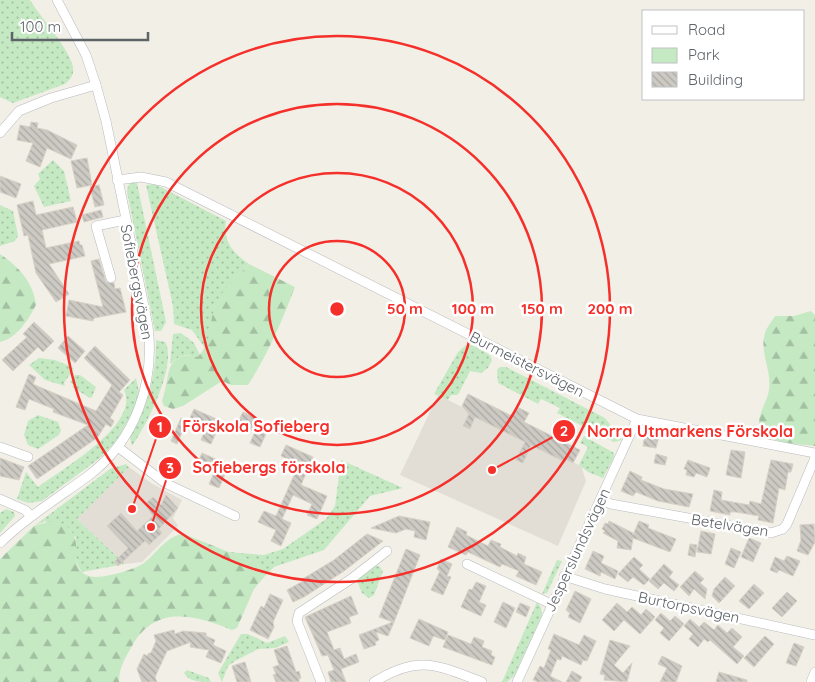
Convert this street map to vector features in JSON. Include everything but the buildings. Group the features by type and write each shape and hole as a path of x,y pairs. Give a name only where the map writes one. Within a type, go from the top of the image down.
{"street":[{"name":"Sofiebergsvägen","path":"0,543 31,516 90,475 118,447 141,404 148,379 150,360 148,326 96,85 86,55 57,0"},
{"path":"0,133 18,111 51,98 96,85"},
{"name":"Burmeistersvägen","path":"118,180 141,177 166,182 638,419 815,453"},
{"path":"111,278 96,226 125,220"},
{"name":"Jesperslundsvägen","path":"516,682 638,419"},
{"path":"0,446 28,457"},
{"path":"118,447 165,482 235,516"},
{"name":"Betelvägen","path":"601,500 610,504 771,533 778,532 788,524 815,458"},
{"path":"0,499 18,505 31,516"},
{"path":"320,682 297,622 299,613 351,579 387,551"},
{"path":"467,564 551,604"},
{"name":"Burtorpsvägen","path":"564,576 605,589 815,634"},
{"path":"374,682 401,667 422,664 447,669 482,682"},
{"path":"811,682 815,672"}],"shaded area":[{"path":"438,395 581,466 586,481 558,546 400,475"},
{"path":"129,467 151,483 182,500 173,518 178,526 142,562 125,564 77,519"}],"green space":[{"path":"0,0 30,0 61,42 70,59 73,72 65,84 13,103 0,97"},
{"path":"53,160 64,171 71,201 44,207 34,186 40,179 38,174"},
{"path":"131,183 137,183 166,322 161,331 155,331 127,192 128,186"},
{"path":"155,184 226,221 226,235 230,246 238,256 249,264 220,297 214,311 209,340 205,348 192,330 174,324 173,306 146,185"},
{"path":"0,205 13,211 18,236 15,241 0,246"},
{"path":"0,254 24,276 32,289 36,305 26,322 17,332 12,337 0,342"},
{"path":"249,264 295,287 274,337 248,385 231,385 222,381 183,406 173,409 164,406 162,401 170,367 179,358 187,356 198,357 208,339 214,310 220,296"},
{"path":"811,311 815,315 815,446 788,443 768,437 763,433 759,423 769,390 769,375 764,354 766,331 775,316 794,316"},
{"path":"181,333 194,343 200,355 198,357 182,356 170,364 173,334"},
{"path":"156,340 165,342 168,352 164,380 152,411 132,446 130,437 142,414 153,378"},
{"path":"466,345 472,345 490,355 492,360 488,368 481,373 470,371 459,393 451,395 448,400 434,394 458,352"},
{"path":"39,358 55,360 74,368 64,383 65,386 45,380 29,365"},
{"path":"500,367 506,367 605,418 622,440 614,442 557,413 560,408 541,399 538,404 498,383 497,370"},
{"path":"75,375 80,375 96,387 92,397 90,398 72,387 74,385 70,382"},
{"path":"136,378 140,396 117,440 100,458 42,501 28,503 17,499 26,472 38,487 80,458 110,431 121,417 126,403 124,390"},
{"path":"38,415 58,422 61,430 59,435 38,449 28,445 24,435 28,421"},
{"path":"584,436 614,453 614,457 603,478 588,472 579,465 588,447 580,443"},
{"path":"341,460 403,488 370,496 324,550 274,567 265,576 256,563 229,552 264,555 283,549 326,519 335,506"},
{"path":"126,464 129,467 77,519 125,564 82,572 77,560 76,537 45,521 34,526 110,469"},
{"path":"6,509 14,512 15,516 0,533 0,513"},
{"path":"54,520 66,526 73,533 76,541 77,565 81,572 89,576 101,577 139,566 167,541 184,534 256,563 265,576 254,589 237,628 232,630 190,617 164,619 152,624 142,633 129,650 121,668 119,682 0,682 0,559 34,526"},
{"path":"557,560 562,561 547,593 542,594"},
{"path":"372,566 379,566 383,571 374,595 369,598 362,593 357,581"},
{"path":"537,602 541,607 542,615 514,676 507,682 502,682"},
{"path":"241,634 248,634 267,643 285,636 289,642 275,648 258,649 235,661 228,666 222,682 218,673"},
{"path":"187,670 209,678 211,682 192,680 184,673"}],"place":[{"name":"Norra Utmarkens Förskola","path":"492,470"},
{"name":"Förskola Sofieberg","path":"132,509"},
{"name":"Sofiebergs förskola","path":"151,527"}]}
